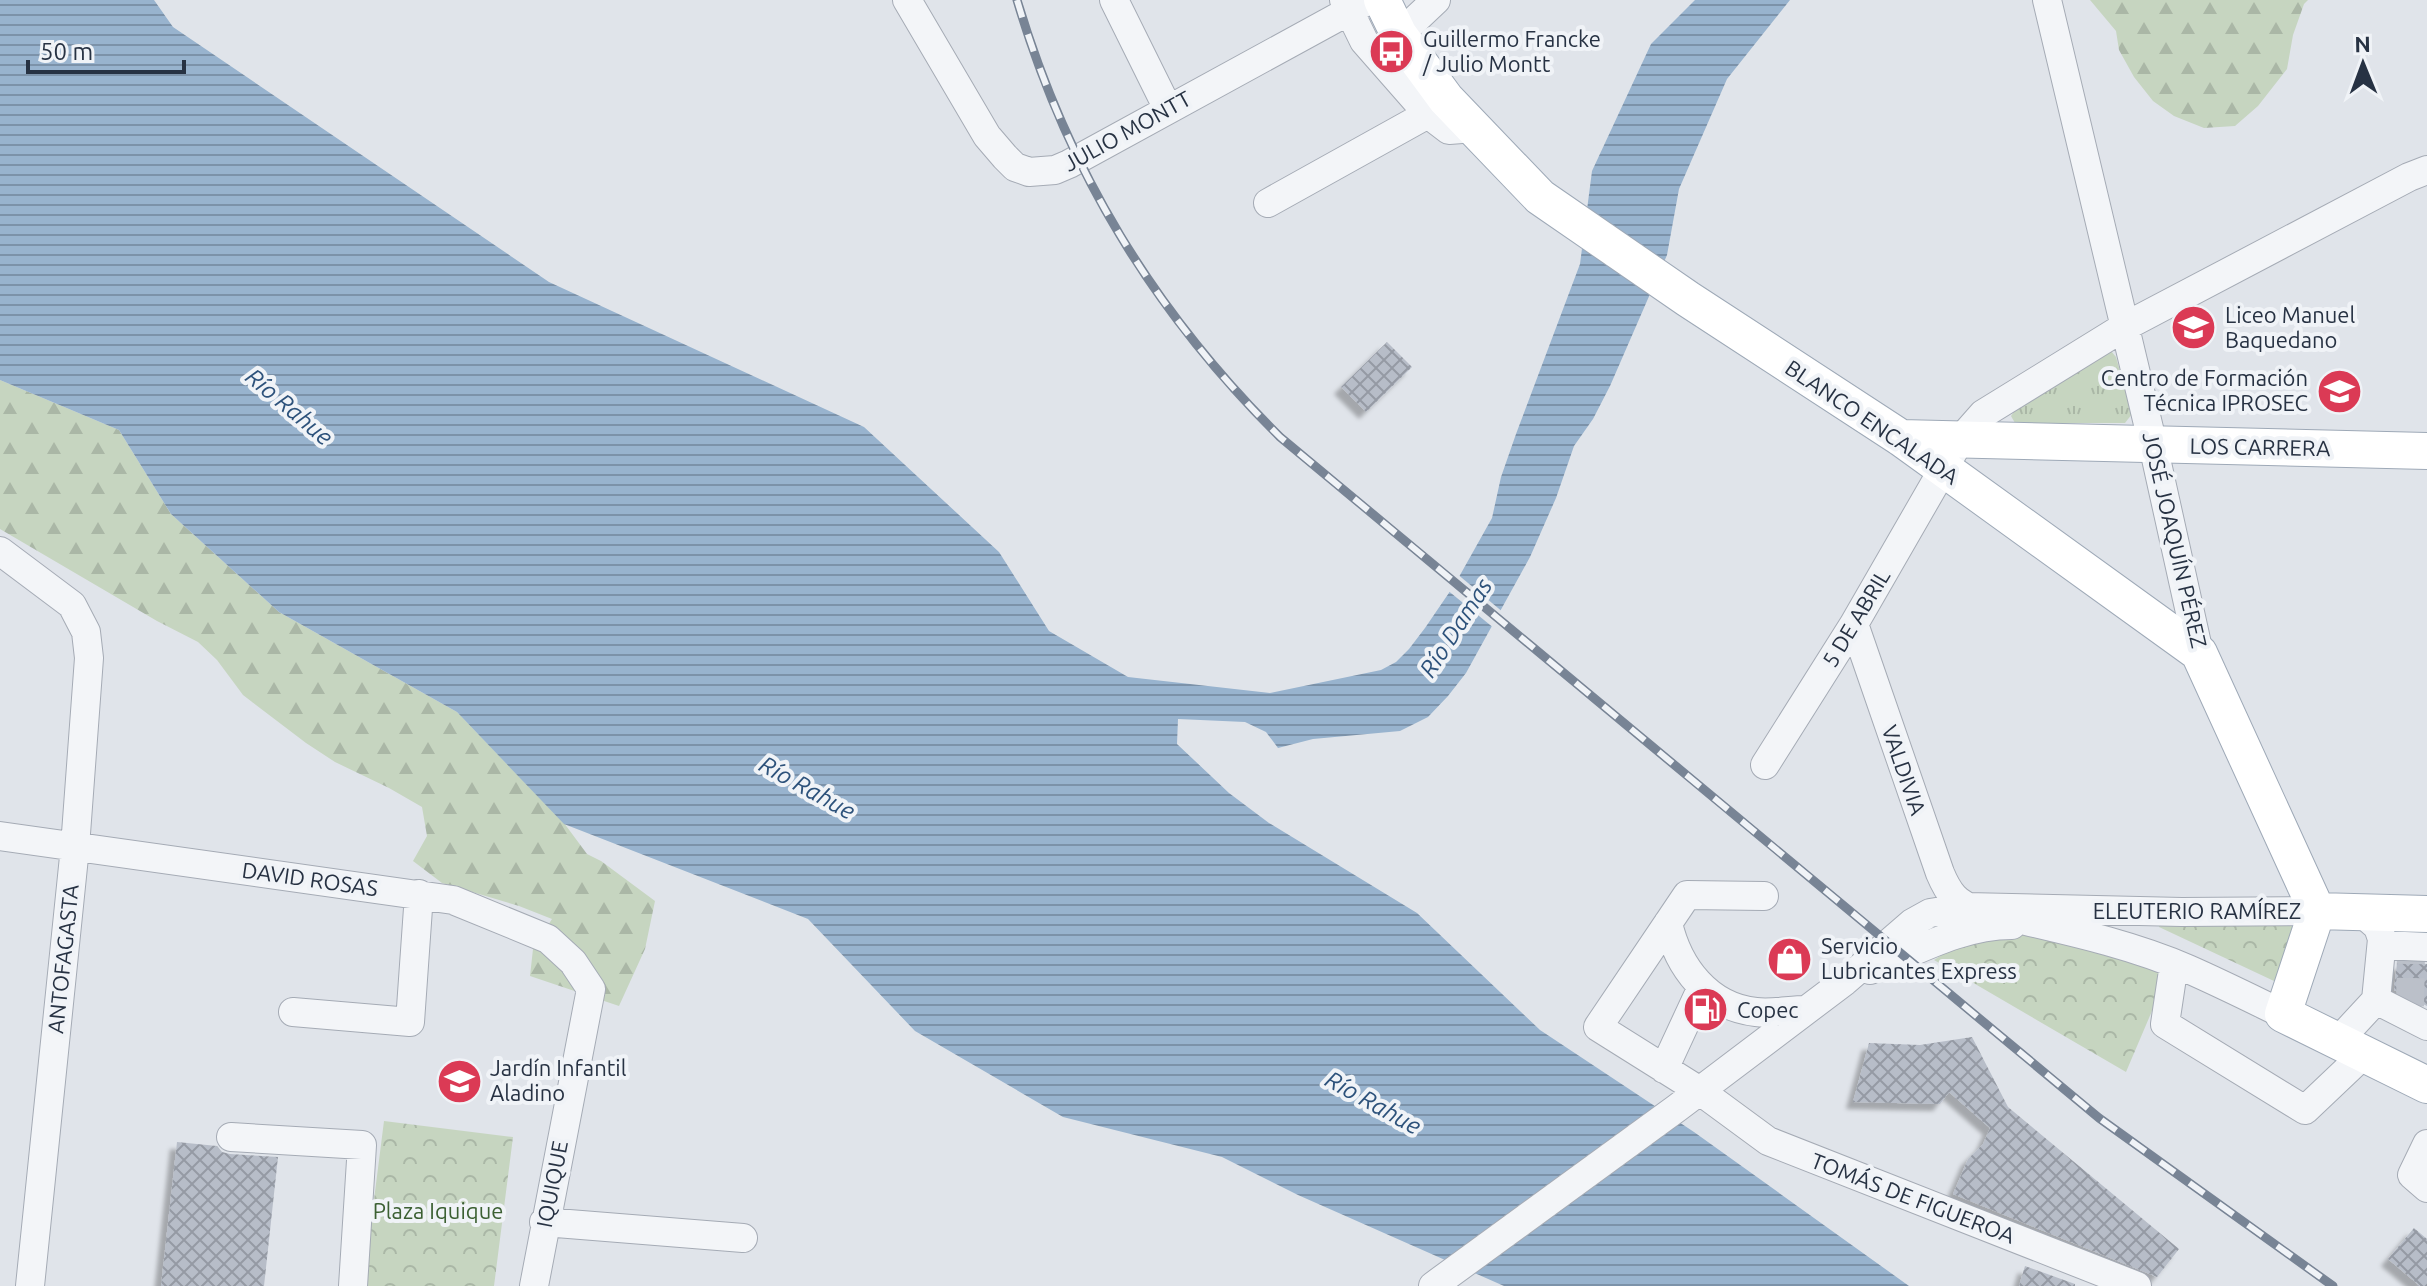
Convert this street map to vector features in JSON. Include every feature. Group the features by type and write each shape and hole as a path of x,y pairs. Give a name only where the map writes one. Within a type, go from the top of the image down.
{"main road":[{"name":"BLANCO ENCALADA","path":"1382,0 1399,35 1446,99 1540,197 1688,299 1901,438 1952,455 2199,653"},
{"name":"LOS CARRERA","path":"1952,455 2153,445 2427,451"},
{"name":"JOSÉ JOAQUÍN PÉREZ","path":"2199,653 2317,911"},
{"name":"ELEUTERIO RAMÍREZ","path":"2317,911 2427,914"},
{"path":"2317,911 2283,1014 2427,1085"}],"street":[{"name":"JULIO MONTT","path":"907,0 987,136 1015,167 1029,172 1055,170 1069,164 1354,4"},
{"path":"1114,0 1168,109"},
{"path":"1399,35 1436,0"},
{"name":"JOSÉ JOAQUÍN PÉREZ","path":"2047,0 2199,653"},
{"path":"1354,4 1364,41 1428,114 1449,130 1462,129 1470,124"},
{"path":"1268,203 1428,114"},
{"name":"5 DE ABRIL","path":"1765,765 1854,624 1952,455 1983,414 2124,327 2427,170"},
{"name":"ANTOFAGASTA","path":"0,551 72,605 86,632 89,658 75,847 30,1286"},
{"name":"VALDIVIA","path":"1854,624 1944,883 1952,896 1967,907"},
{"name":"DAVID ROSAS","path":"0,836 453,900 548,939 573,962 591,989"},
{"path":"1915,937 1931,877 1929,844"},
{"path":"1944,883 1972,895 2139,900 2182,912"},
{"path":"293,1012 410,1022 419,894"},
{"path":"1764,896 1687,895 1668,923 1677,951 1702,987 1727,1004 1770,1012 1806,1010"},
{"path":"1433,1286 1845,981 1967,907 2125,947 2174,964 2283,1014"},
{"name":"ELEUTERIO RAMÍREZ","path":"1967,907 2182,912 2317,911"},
{"path":"2174,964 2165,1024 2305,1110 2351,1047 2376,1000 2382,945 2378,927 2361,912"},
{"name":"TOMÁS DE FIGUEROA","path":"1668,923 1598,1027 1700,1091 1768,1141 2137,1286"},
{"path":"1915,937 2021,925 2069,931"},
{"path":"2382,945 2416,949"},
{"path":"1664,1069 1702,987"},
{"name":"IQUIQUE","path":"534,1286 591,989"},
{"path":"2376,1000 2416,1017"},
{"path":"231,1137 362,1145 353,1286"},
{"path":"2427,1144 2412,1175 2427,1188"},
{"path":"544,1222 743,1238"}],"green space":[{"path":"2090,0 2308,0 2293,35 2287,69 2258,106 2235,126 2204,128 2174,116 2153,101 2134,77 2119,50 2116,31"},
{"path":"2111,351 2116,357 2132,414 2125,423 2015,423 2011,416 2018,406"},
{"path":"0,380 119,430 171,514 279,612 457,712 564,823 587,854 655,901 645,949 619,1006 530,976 533,949 552,919 442,883 413,861 427,836 422,807 335,762 306,743 243,695 217,660 198,642 0,529"},
{"path":"2160,915 2304,919 2292,977 2274,981 2159,927"},
{"path":"2011,934 2040,936 2169,971 2126,1072 1934,960 1959,944"},
{"name":"Plaza Iquique","path":"384,1121 513,1137 494,1286 363,1286"}],"water":[{"path":"0,0 154,0 173,27 549,282 864,427 999,552 1049,631 1128,677 1270,693 1381,670 1396,662 1425,628 1455,584 1492,518 1501,477 1580,264 1592,171 1651,44 1695,0 1790,0 1727,79 1679,189 1667,255 1610,386 1593,419 1574,446 1556,498 1530,557 1466,673 1448,696 1428,717 1400,731 1313,739 1278,748 1266,732 1245,722 1178,719 1177,744 1229,793 1269,823 1417,913 1540,1030 1694,1132 1909,1286 1504,1286 1298,1195 1222,1157 1063,1117 915,1031 808,919 564,824 457,712 279,612 171,514 119,430 0,380"}],"pier":[{"path":"1456,573 1504,613 1495,629 1446,589"}],"building":[{"path":"1387,342 1412,367 1366,412 1341,387"},
{"path":"2397,963 2427,964 2427,1006 2394,990"},
{"path":"1972,1037 2008,1107 2179,1249 2157,1277 1953,1194 1968,1159 1983,1144 1990,1128 1949,1092 1940,1104 1853,1102 1869,1043 1920,1045"},
{"path":"177,1142 217,1146 222,1152 230,1154 278,1157 264,1286 161,1286"},
{"path":"2414,1228 2427,1239 2427,1286 2420,1286 2388,1259"},
{"path":"2025,1266 2075,1284 2075,1286 2019,1286"}],"tunnel":[{"path":"2410,1006 2411,954"}],"railway":[{"path":"1017,0 1062,123 1120,236 1193,340 1280,437 2099,1118 2333,1286"}],"place":[{"name":"Guillermo Francke / Julio Montt","path":"1392,52"},
{"name":"Liceo Manuel Baquedano","path":"2194,328"},
{"name":"Centro de Formación Técnica IPROSEC","path":"2339,391"},
{"name":"Servicio Lubricantes Express","path":"1790,959"},
{"name":"Copec","path":"1706,1010"},
{"name":"Jardín Infantil Aladino","path":"459,1081"}],"water label":[{"name":"Río Rahue","path":"289,407"},
{"name":"Río Damas","path":"1456,628"},
{"name":"Río Rahue","path":"807,788"},
{"name":"Río Rahue","path":"1373,1103"}]}
